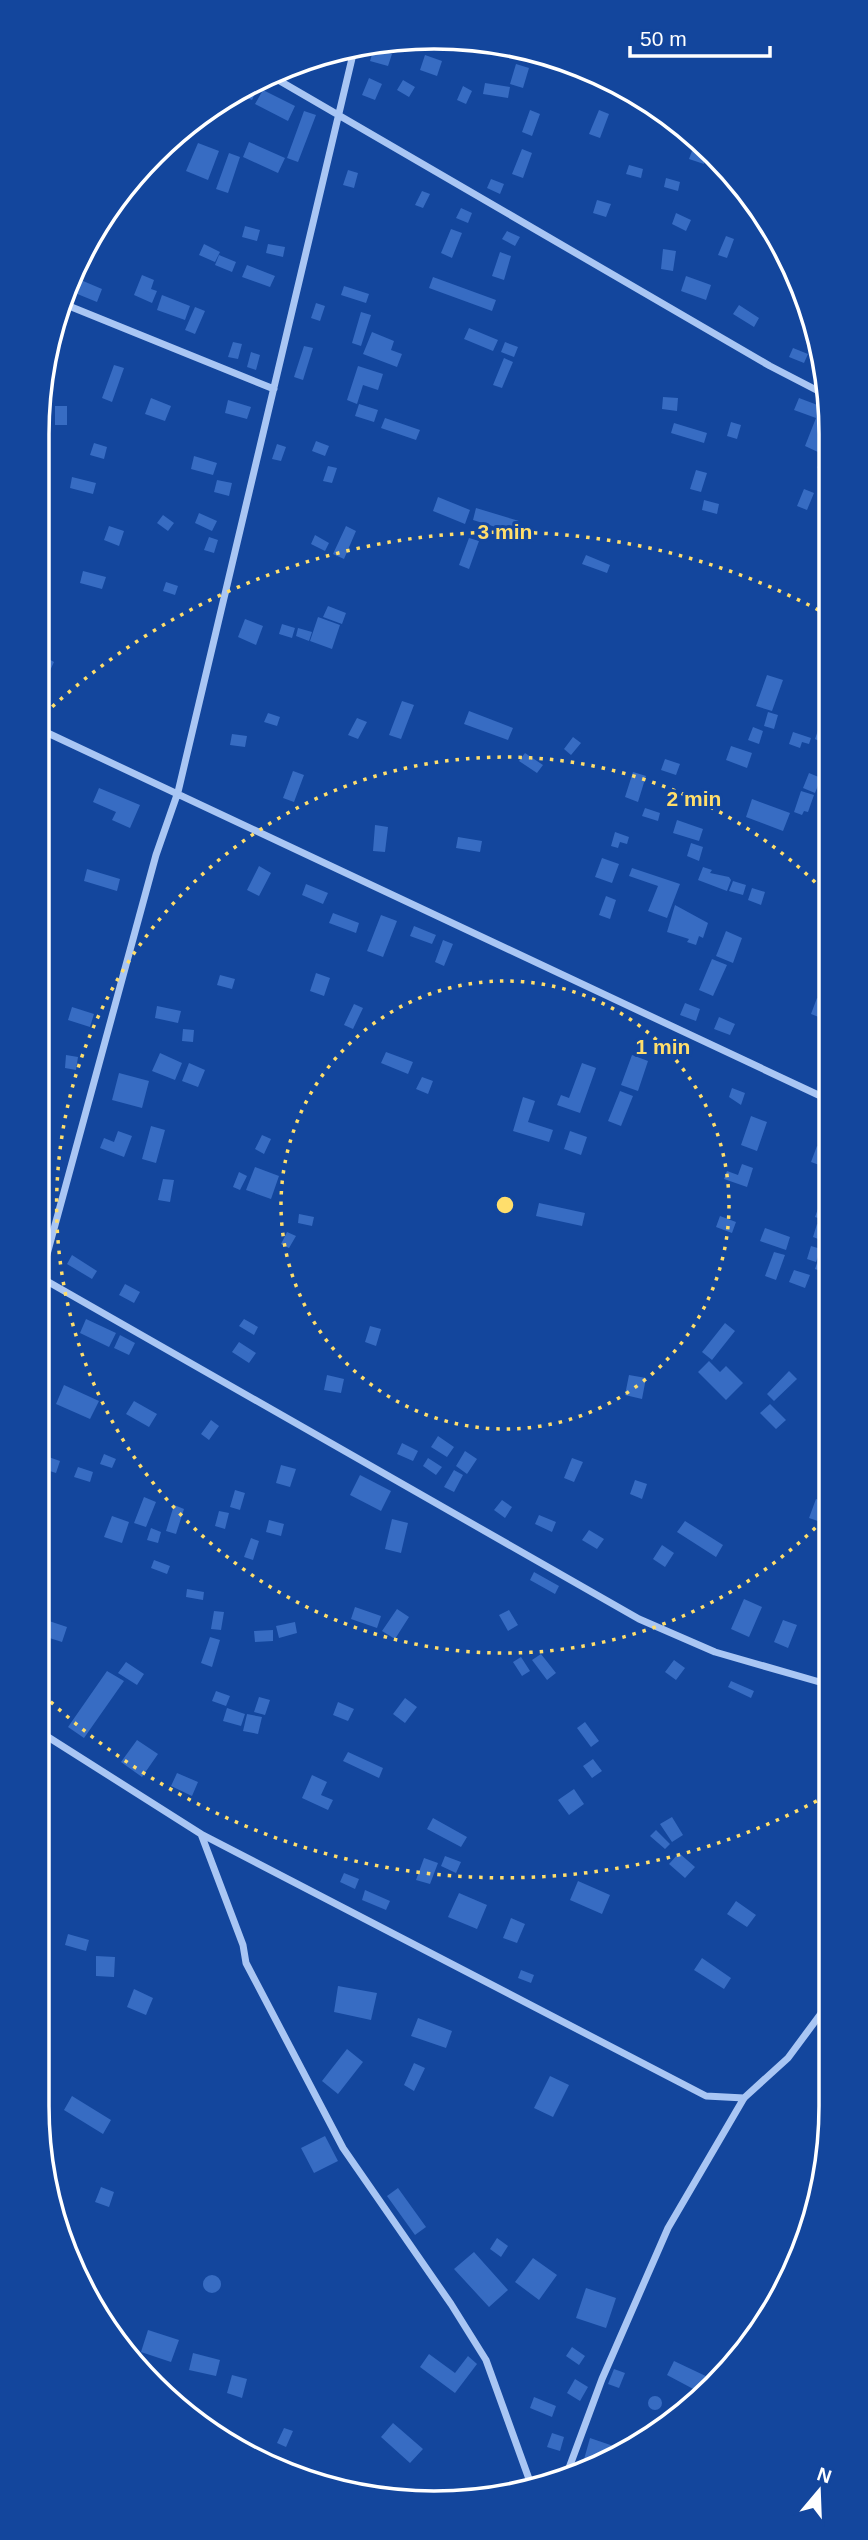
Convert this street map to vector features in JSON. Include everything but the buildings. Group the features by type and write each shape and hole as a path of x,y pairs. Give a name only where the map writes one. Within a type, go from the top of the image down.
{"street":[{"path":"49,1238 156,855 178,792 352,58"},
{"path":"280,81 770,366 816,390"},
{"path":"70,307 274,389"},
{"path":"49,733 819,1095"},
{"path":"49,1283 639,1619 715,1652 819,1682"},
{"path":"49,1738 201,1834 706,2096 744,2098"},
{"path":"201,1834 243,1945 246,1964 343,2148 451,2304 486,2360 529,2479"},
{"path":"570,2466 603,2379 668,2228 744,2098 788,2058 819,2016"}]}
